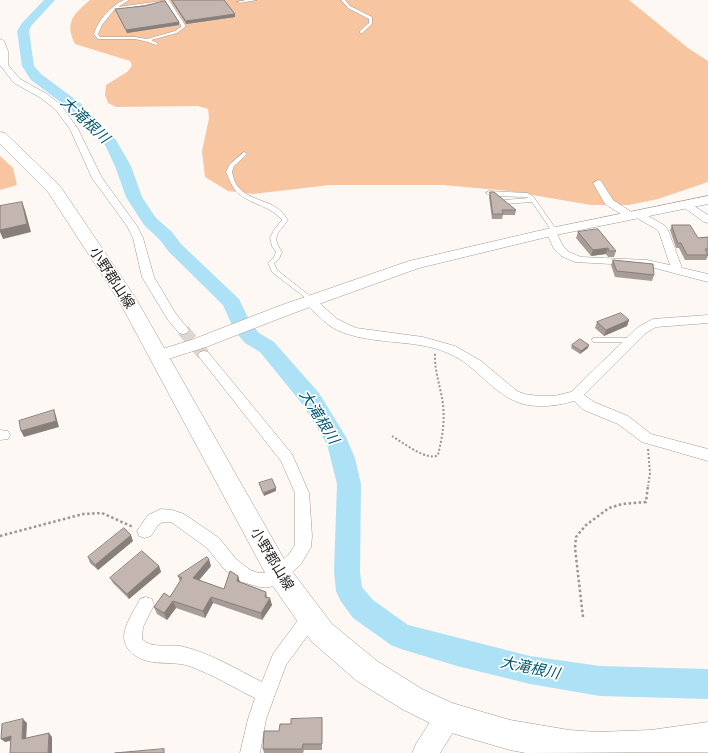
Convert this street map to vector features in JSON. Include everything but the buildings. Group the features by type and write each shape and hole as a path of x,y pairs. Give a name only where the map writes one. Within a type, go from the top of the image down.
{"main road":[{"name":"小野郡山線","path":"0,136 54,189 128,301 160,356 279,574 322,633 367,671 412,699 448,717 510,735 537,740 597,747 651,745 708,738"}],"street":[{"path":"0,41 4,51 4,65 12,76 17,81 44,96 58,107 74,129 98,178 132,226 138,238 148,278 172,317 183,330"},
{"path":"598,183 609,202 660,227 664,232 677,270"},
{"path":"160,356 202,349 285,310 414,264 553,232 708,200"},
{"path":"686,204 708,220"},
{"path":"553,232 558,247 565,254 579,260 647,263 708,278"},
{"path":"312,301 328,318 341,327 373,335 428,341 441,345 466,357 507,392 518,397 549,402 564,400 576,395 630,340 653,323 708,319"},
{"path":"145,530 153,520 161,515 172,516 190,526 213,543 230,564 245,576 259,580 270,580 279,574 295,559 303,547 304,536 302,493 287,458 202,349"},
{"path":"576,395 589,406 623,420 647,438 708,455"},
{"path":"146,605 132,631 132,638 140,650 154,653 179,654 192,658 266,694"},
{"path":"250,753 257,719 279,660 310,618"},
{"path":"425,753 448,717"}],"lane":[{"path":"127,0 114,9 97,28 96,34 99,38 124,37 147,40 156,44"},
{"path":"114,9 144,6 167,0 183,24 183,27 176,32 147,40"},
{"path":"239,2 255,0"},
{"path":"342,0 349,7 371,18 371,23 361,32"},
{"path":"244,154 232,165 229,172 234,186 248,198 277,211 283,216 285,220 273,236 272,240 279,252 271,263 274,271 312,301"},
{"path":"489,193 528,196 533,200 553,232"},
{"path":"504,202 533,200"},
{"path":"595,340 630,340"}],"path":[{"path":"392,436 428,457 435,457 438,455 445,426 443,404 436,374 435,354 436,349 441,345"},
{"path":"583,617 575,548 576,537 586,525 609,508 622,504 646,502 650,474 647,438"},
{"path":"0,536 83,514 94,513 102,513 131,527 145,530"}],"shaded area":[{"path":"90,0 629,0 688,48 708,61 708,182 658,199 629,205 591,205 509,191 443,185 330,185 253,194 228,191 205,177 202,151 209,118 208,109 198,106 116,107 108,103 105,95 106,85 127,72 132,66 130,61 75,44 70,30 72,19 75,14"},
{"path":"0,156 13,168 17,185 0,190"}],"waterway":[{"name":"大滝根川","path":"50,0 26,25 23,31 28,66 36,77 75,106 111,143 123,166 134,197 150,221 166,236 175,248 232,303 241,325 252,338 267,347 311,399 338,443 349,484 347,572 349,591 363,609 401,636 530,670 600,681 708,684"}],"tunnel":[{"path":"183,330 204,355"}]}
